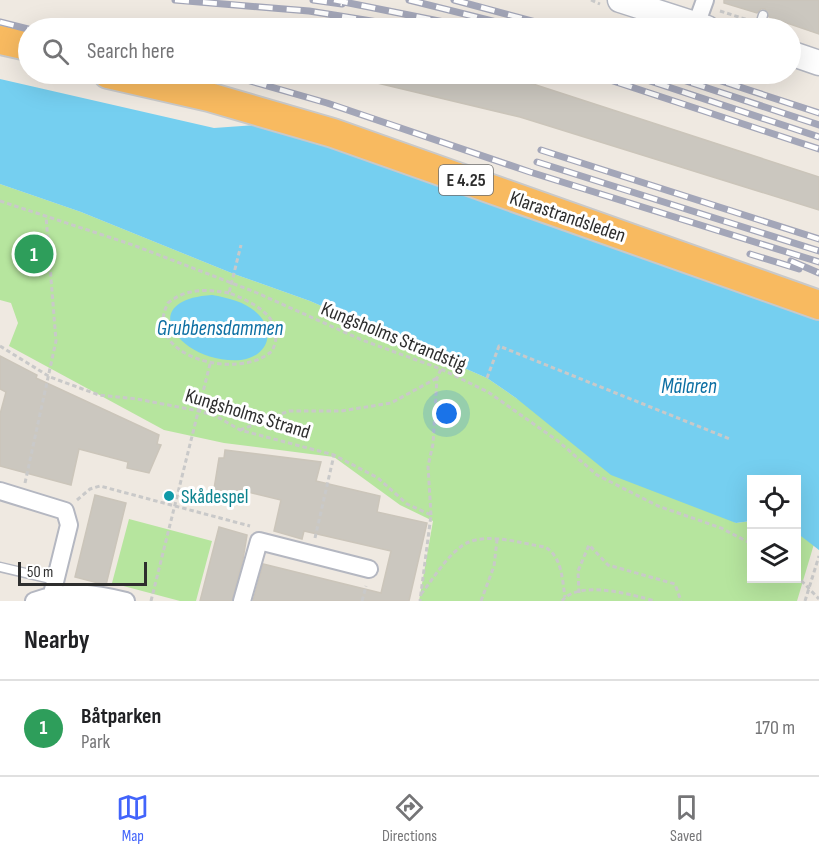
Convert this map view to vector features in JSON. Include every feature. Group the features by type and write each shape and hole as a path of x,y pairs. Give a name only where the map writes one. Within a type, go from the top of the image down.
{"highway":[{"path":"0,40 18,44"},
{"path":"0,50 18,54"},
{"name":"Klarastrandsleden","path":"150,84 333,133 819,305"},
{"name":"Klarastrandsleden","path":"191,84 337,124 819,294"}],"main road":[{"path":"620,0 703,15"},
{"path":"801,57 819,63"}],"street":[{"path":"0,491 64,511 69,525 54,587 34,601"},
{"path":"242,601 259,541 369,569"},
{"path":"54,587 126,601"}],"lane":[{"path":"0,567 54,587"}],"path":[{"path":"703,15 728,18"},
{"name":"Kungsholms Strandstig","path":"0,201 232,283 362,340 441,369 488,392 558,441 597,475 658,506 721,528 747,541"},
{"path":"27,471 50,377 56,341 46,216"},
{"path":"228,293 241,245"},
{"path":"210,289 228,293 263,310 275,327 276,344 266,357 249,364 210,364 191,356 175,345 165,330 164,312 175,298 190,291 210,289"},
{"name":"Kungsholms Strand","path":"0,346 50,377 99,395 137,399 199,411 216,416 240,430 334,455 378,478 407,504 431,515"},
{"path":"487,378 499,346 730,439"},
{"path":"152,601 210,364"},
{"path":"420,601 431,515 428,466 441,369"},
{"path":"240,430 289,411 341,411 391,403 438,378"},
{"path":"318,526 334,455"},
{"path":"64,511 90,489 100,486 259,529 259,541"},
{"path":"421,594 463,546 482,539 545,547 553,552 561,570 565,597"},
{"path":"481,601 494,566 497,540"},
{"path":"579,593 578,572 589,544 608,565 675,584 681,601"},
{"path":"805,601 819,556"},
{"path":"801,580 819,599"},
{"path":"562,601 565,597 589,590 619,591 655,601"}],"green space":[{"path":"0,184 81,212 234,274 310,301 487,378 516,398 736,523 747,522 747,583 801,583 801,536 814,544 797,601 419,601 433,521 400,505 334,457 224,443 164,430 9,346 18,323 11,303 0,300"},
{"path":"129,519 212,541 196,601 180,601 112,583"}],"water":[{"name":"Mälaren","path":"0,79 214,128 256,125 292,131 819,317 819,550 801,536 801,475 747,475 747,522 736,523 611,475 516,398 487,378 310,301 234,274 81,212 0,184"},
{"name":"Grubbensdammen","path":"212,295 243,304 264,321 268,336 266,343 257,354 241,360 219,359 200,353 184,343 174,331 170,319 174,308 188,299"}],"building":[{"path":"724,0 819,0 819,34 801,28 801,18 772,18 765,9 757,13 724,3"},
{"path":"381,84 533,84 819,177 819,210 520,117"},
{"path":"0,356 37,375 36,378 159,435 157,444 161,445 149,473 127,468 128,462 79,449 71,485 0,466 0,414 6,392 0,389"},
{"path":"225,450 321,462 316,481 380,496 377,512 427,523 409,601 253,601 263,564 381,593 391,551 304,531 302,539 274,531 281,500 240,490 238,495 214,489 219,458 224,458"},
{"path":"95,495 126,503 106,585 75,577"},
{"path":"219,527 247,535 243,559 232,601 200,601"}],"railway":[{"path":"175,0 309,11 353,18"},
{"path":"313,0 342,4"},
{"path":"334,0 424,18"},
{"path":"409,0 480,18"},
{"path":"454,0 521,18"},
{"path":"0,22 18,26"},
{"path":"261,84 327,103 530,172 819,262"},
{"path":"622,84 819,149"},
{"path":"659,84 819,137"},
{"path":"695,84 819,125"},
{"path":"731,84 819,113"},
{"path":"541,150 819,239"},
{"path":"537,162 819,251"},
{"path":"750,254 799,269"},
{"path":"791,261 819,273"}],"place":[{"name":"Båtparken","path":"34,254"},
{"name":"Skådespel","path":"169,496"}]}
